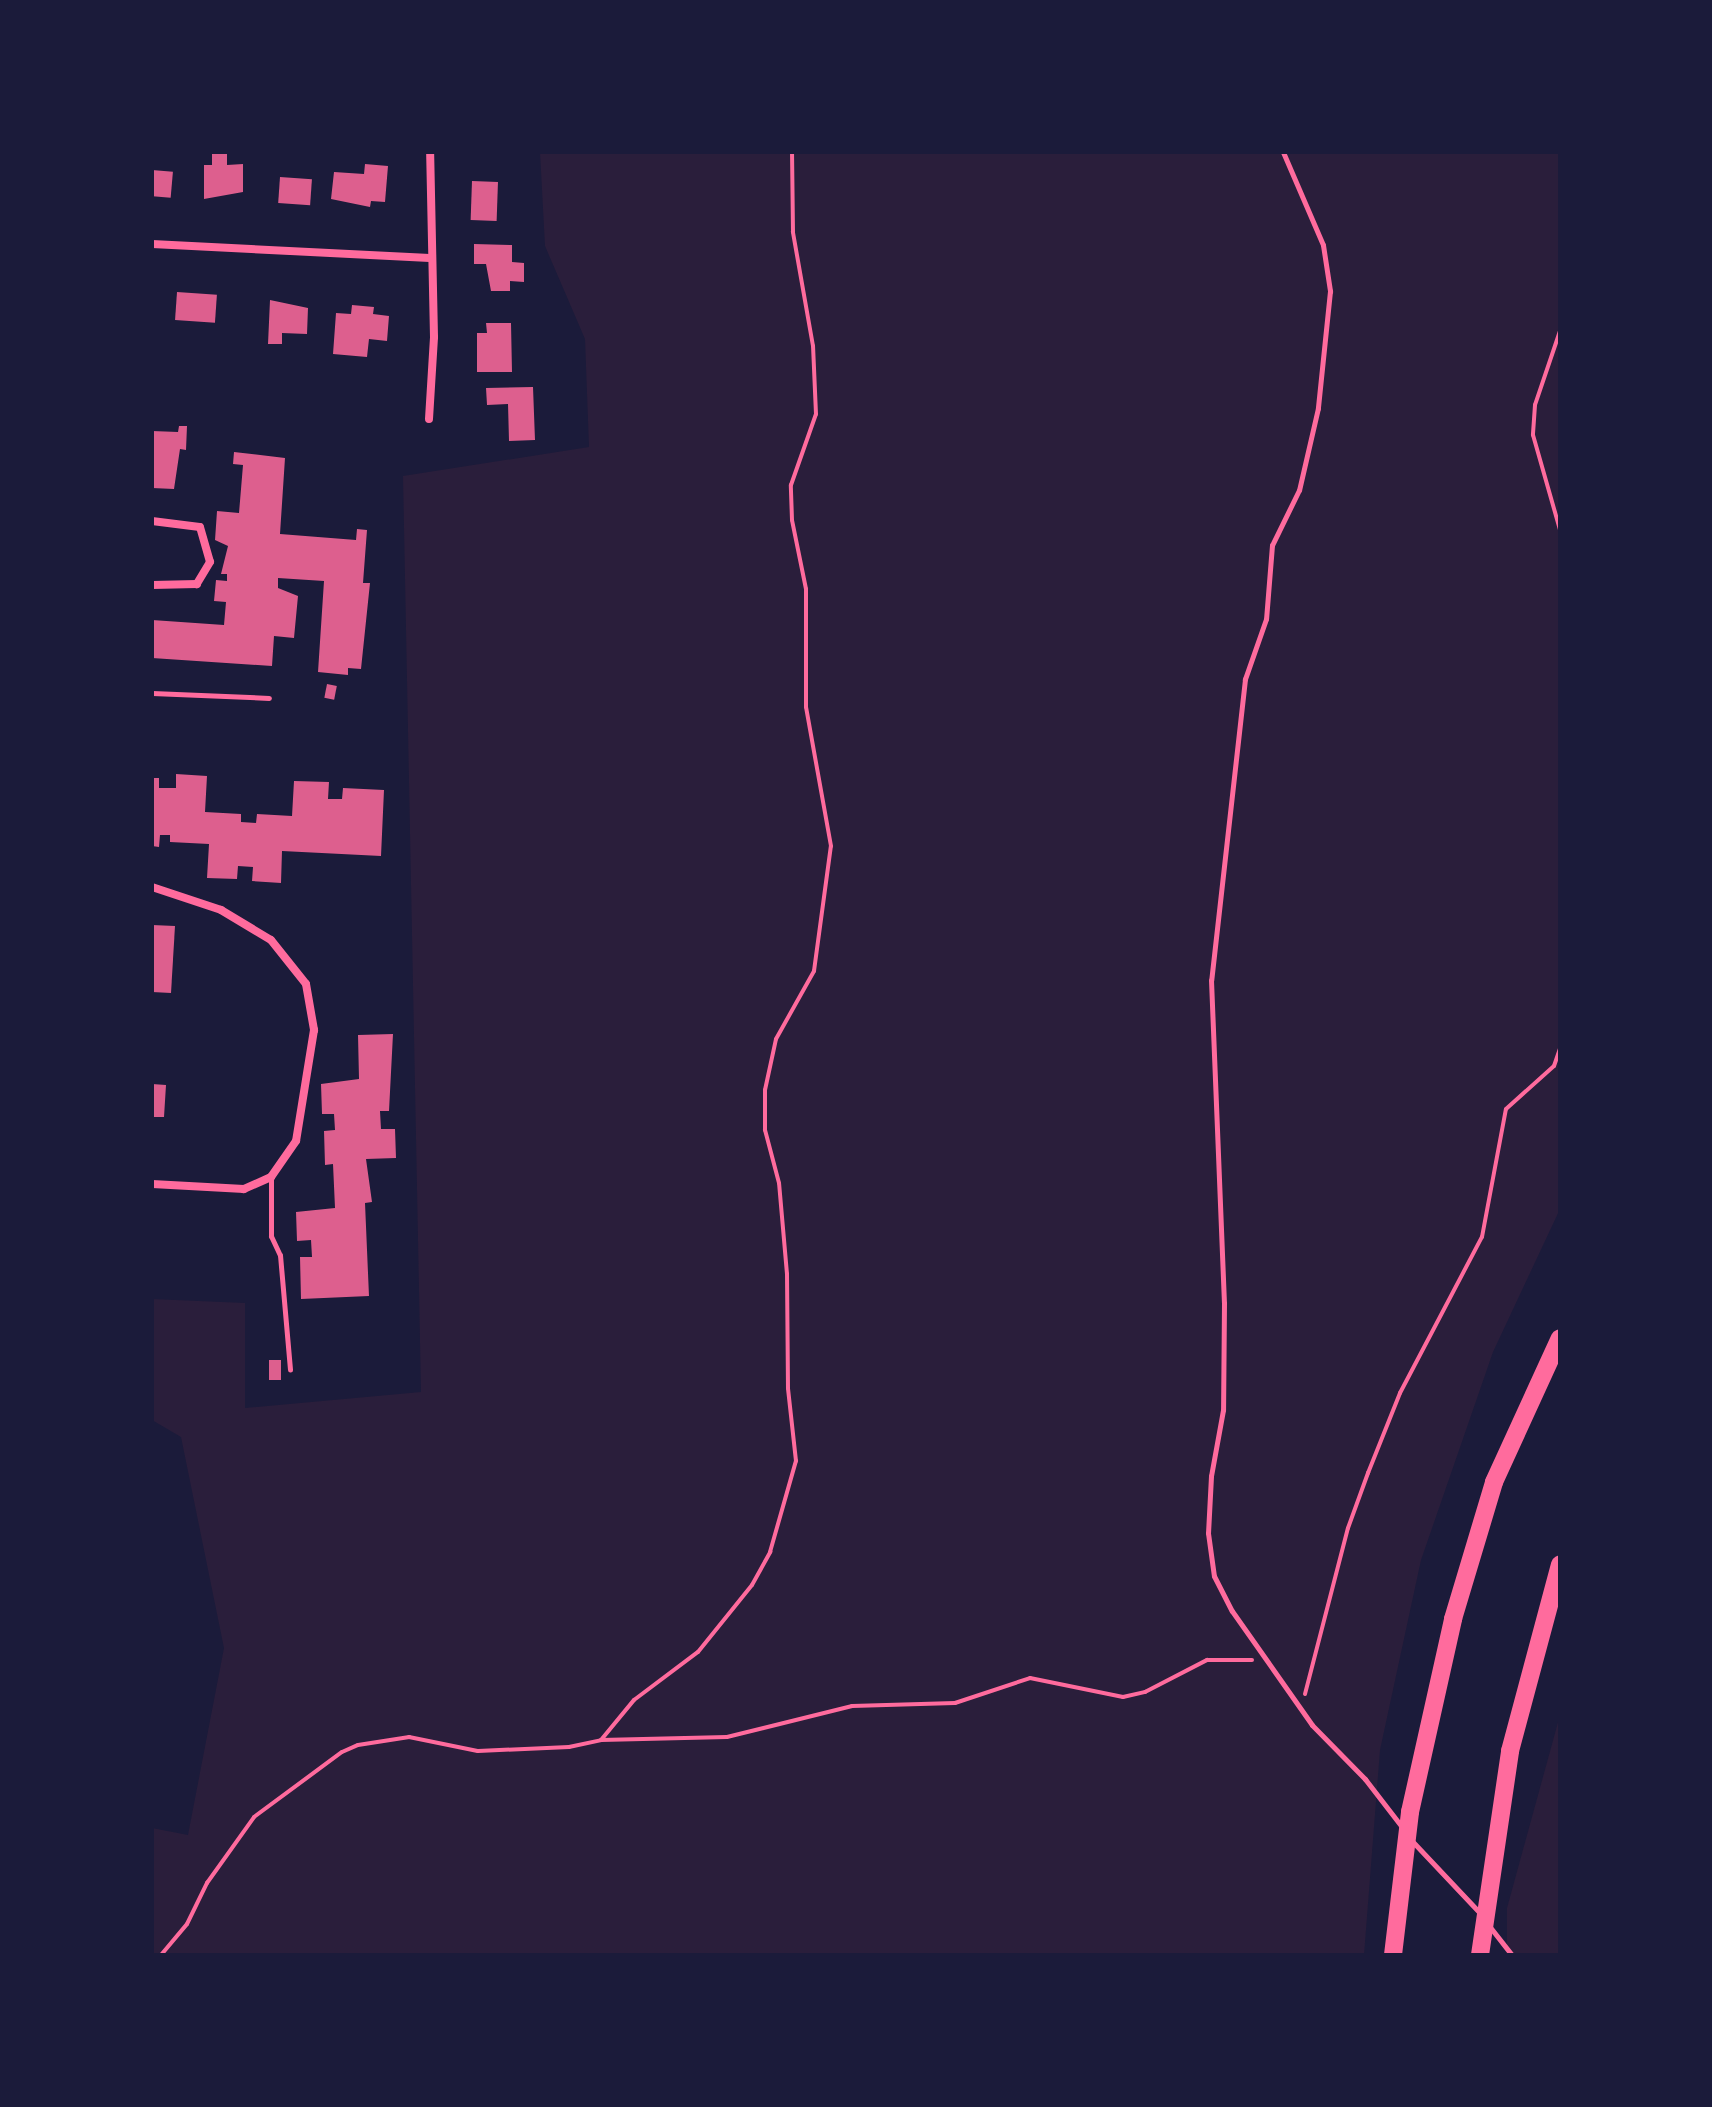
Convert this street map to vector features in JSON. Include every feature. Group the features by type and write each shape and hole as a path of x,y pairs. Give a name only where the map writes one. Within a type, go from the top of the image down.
{"highway":[{"path":"1393,1955 1410,1812 1453,1619 1494,1482 1560,1338"},
{"path":"1481,1947 1486,1897 1521,1697 1560,1565"}],"street":[{"path":"429,419 434,337 430,152"},
{"path":"152,244 222,243 430,258"},
{"path":"152,521 200,527 210,562 197,584 152,585"},
{"path":"152,887 244,921 281,949 306,984 314,1030 309,1079 296,1141 271,1177 244,1189 152,1184"}],"lane":[{"path":"1283,152 1323,245 1330,291 1318,408 1299,490 1272,545 1266,619 1245,679 1211,980 1224,1303 1223,1410 1211,1476 1208,1533 1214,1576 1266,1660 1312,1725 1365,1779 1422,1854 1468,1897 1512,1955"},
{"path":"152,693 269,698"},
{"path":"271,1177 271,1236 280,1255 290,1370"}],"path":[{"path":"601,1740 634,1700 698,1652 752,1585 770,1552 796,1461 788,1388 787,1274 779,1183 765,1130 765,1090 776,1039 814,971 831,846 806,707 806,589 792,520 791,485 816,414 813,346 793,232 792,152"},
{"path":"1560,331 1535,405 1533,435 1560,530"},
{"path":"1312,1725 1302,1702 1363,1487 1400,1393 1482,1237 1506,1109 1554,1066 1560,1049"},
{"path":"161,1955 187,1924 207,1883 254,1817 358,1745 409,1737 478,1751 569,1747 601,1740 727,1737 852,1706 955,1703 1030,1678 1123,1697 1145,1692 1207,1660 1266,1660"}],"shaded area":[{"path":"540,152 1560,152 1560,1209 1493,1352 1421,1560 1380,1750 1364,1955 152,1955 152,1828 188,1835 224,1648 181,1437 152,1420 152,1299 245,1303 245,1408 421,1392 403,476 589,447 585,339 545,246"},
{"path":"1560,1715 1560,1955 1507,1955 1507,1908"}],"building":[{"path":"212,152 227,152 227,165 243,164 243,192 204,199 204,165 212,165"},
{"path":"365,164 388,166 385,202 371,201 370,207 331,199 334,172 364,174"},
{"path":"152,170 173,172 171,198 152,196"},
{"path":"280,177 312,179 310,205 278,203"},
{"path":"472,181 498,182 497,221 471,220"},
{"path":"474,244 512,245 512,262 524,263 524,282 510,281 510,291 491,291 486,264 474,264"},
{"path":"177,292 217,295 215,323 175,320"},
{"path":"270,300 308,308 307,334 282,333 282,344 268,344"},
{"path":"352,305 374,307 373,314 389,316 387,341 369,339 367,357 333,354 336,313 351,314"},
{"path":"486,323 511,323 512,372 477,372 477,333 487,333"},
{"path":"533,387 535,440 509,441 508,404 487,405 486,388"},
{"path":"179,426 187,426 186,450 180,449 174,489 152,488 152,431 178,432"},
{"path":"234,452 285,458 280,534 356,540 357,529 367,530 363,583 370,583 361,669 348,668 348,675 318,672 324,581 278,578 278,588 298,596 294,638 274,636 272,666 152,658 152,620 224,625 226,602 214,601 216,580 227,581 227,574 221,574 228,546 215,540 217,511 239,513 243,465 233,464"},
{"path":"327,684 337,686 334,700 324,698"},
{"path":"176,774 207,776 205,812 241,814 241,822 256,823 257,814 292,816 294,781 329,782 328,799 342,799 343,788 384,790 381,856 282,851 281,883 252,881 253,867 238,866 237,879 207,878 209,844 170,842 170,835 160,835 159,847 152,846 152,778 159,778 159,788 176,788"},
{"path":"152,925 175,926 171,993 152,992"},
{"path":"393,1034 389,1111 380,1111 381,1129 395,1129 396,1158 366,1159 372,1202 365,1203 369,1296 301,1299 300,1257 312,1257 311,1240 297,1241 296,1212 335,1208 333,1164 325,1165 324,1131 335,1130 334,1114 322,1114 321,1084 359,1079 358,1035"},
{"path":"152,1084 166,1085 164,1117 152,1117"},
{"path":"269,1360 281,1360 281,1380 269,1380"}]}
